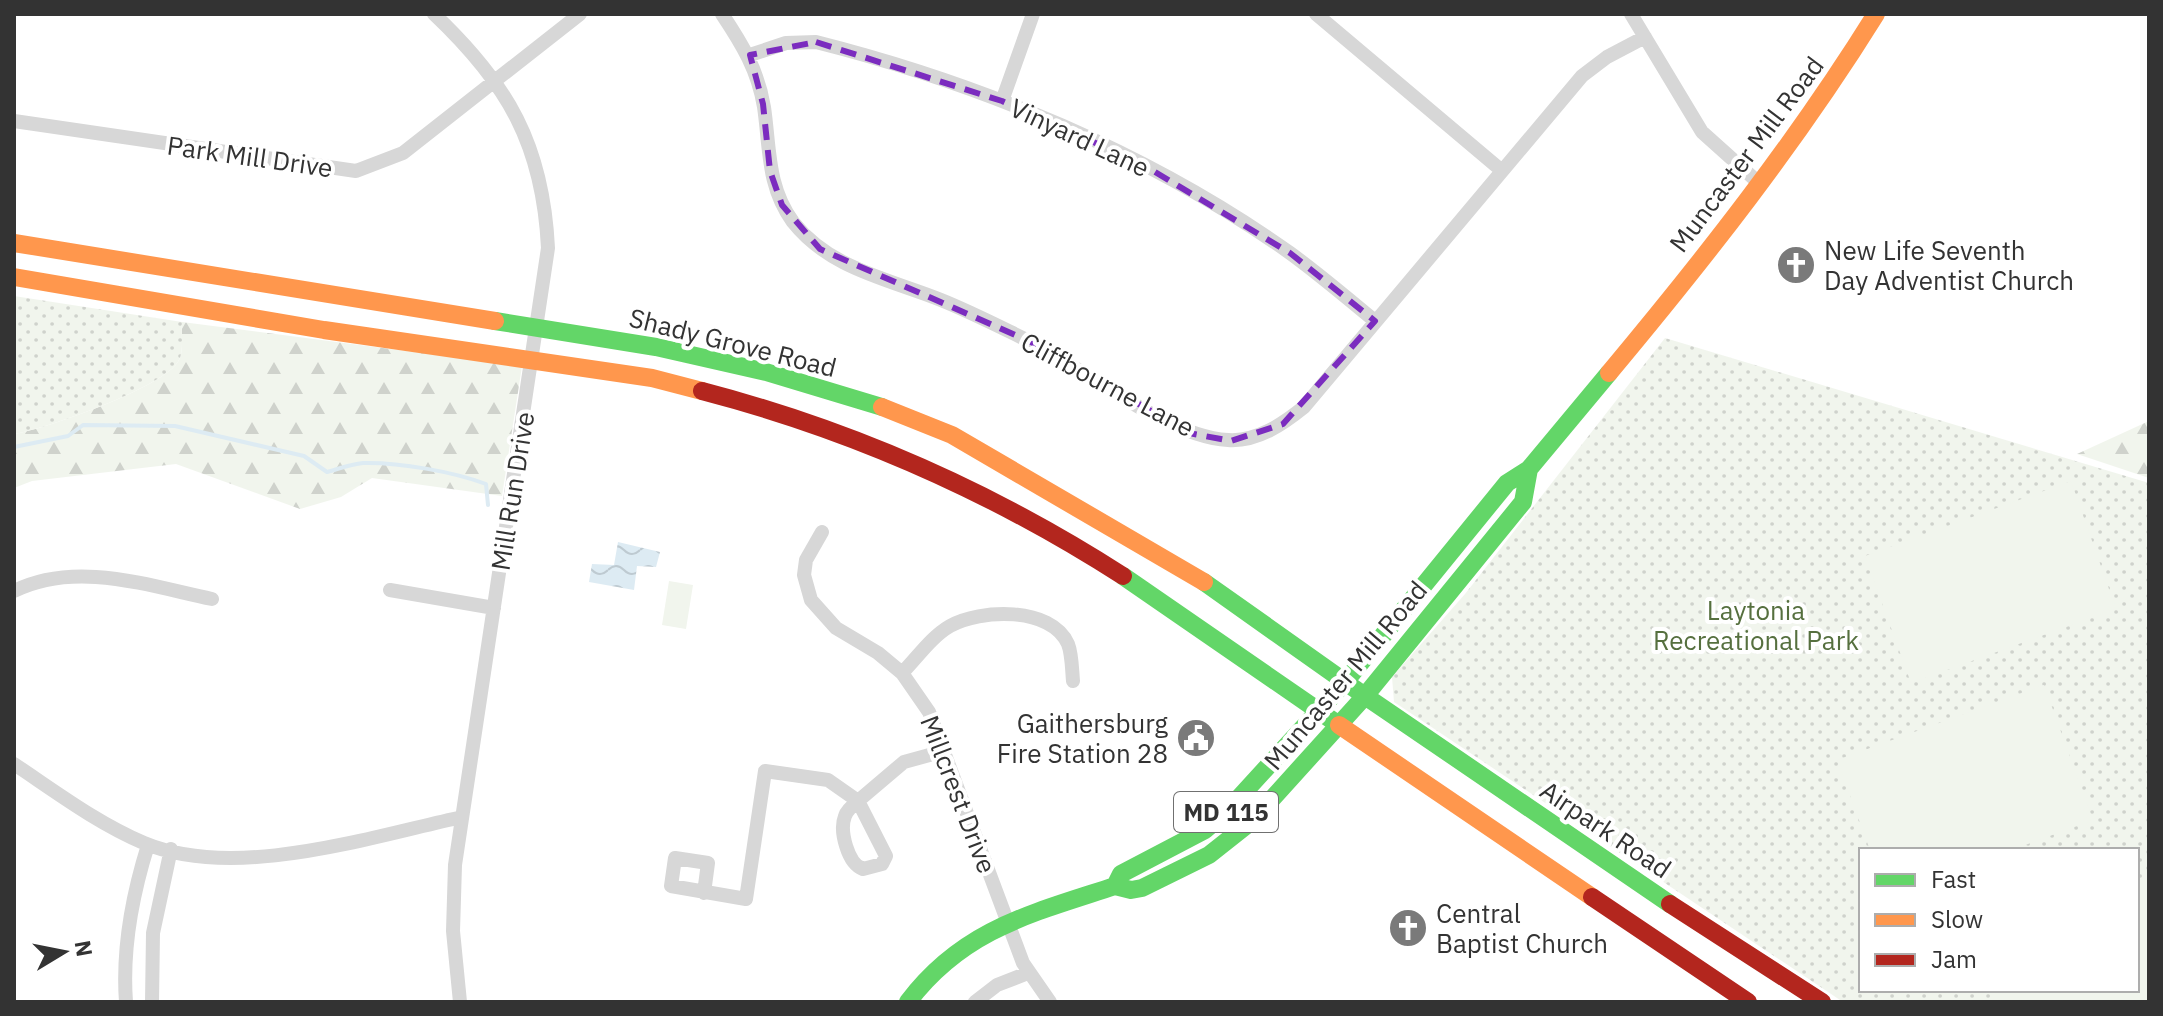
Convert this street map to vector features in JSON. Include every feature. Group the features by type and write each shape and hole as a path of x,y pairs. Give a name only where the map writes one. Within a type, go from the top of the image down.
{"main road":[{"name":"Muncaster Mill Road","path":"1115,886 1121,874 1205,830 1226,812 1257,782 1345,682 1507,483 1529,469 1760,184 1841,73 1876,14"},
{"name":"Shady Grove Road","path":"14,243 656,347 766,372 887,409 952,435 1202,581 1365,696"},
{"name":"Shady Grove Road","path":"14,277 324,330 532,358 652,378 749,403 860,439 988,497 1120,574 1339,725"},
{"name":"Muncaster Mill Road","path":"908,1002 946,957 969,939 1007,921 1115,886 1131,890 1142,888 1211,854 1245,828 1365,696 1523,502 1529,469"},
{"name":"Airpark Road","path":"1365,696 1720,938 1822,1002"},
{"path":"1339,725 1748,1002"}],"street":[{"name":"Mill Run Drive","path":"434,14 496,82 528,137 546,203 548,248 455,865 453,931 460,1002"},
{"name":"Park Mill Drive","path":"14,121 356,171 403,153 580,14"},
{"name":"Cliffbourne Lane","path":"722,14 750,55 763,104 770,171 778,194 795,224 820,249 841,263 943,301 1031,342 1189,433 1231,441 1262,434 1283,424 1304,407 1582,76 1607,57 1645,37"},
{"path":"1002,101 1033,14"},
{"path":"1316,14 1501,170"},
{"path":"1631,14 1702,132 1760,184"},
{"name":"Vinyard Lane","path":"750,55 786,43 816,42 1002,101 1140,163 1217,208 1290,253 1375,321"},
{"name":"Millcrest Drive","path":"822,532 806,560 804,575 811,600 836,628 878,653 902,673 929,712 1028,973 1050,1002"},
{"path":"14,591 54,579 83,576 212,599"},
{"path":"390,590 494,608"},
{"path":"902,673 950,626 969,618 1000,614 1040,620 1059,633 1068,644 1073,681"},
{"path":"704,893 746,899 765,771 828,780 858,801 904,762 944,751"},
{"path":"14,764 102,823 148,845 201,855 271,856 462,817"},
{"path":"126,1002 126,943 132,901 148,845"},
{"path":"152,1002 153,933 171,849"},
{"path":"975,1002 997,985 1028,973"}],"highlighted area":[{"path":"816,42 1002,101 1140,163 1217,208 1290,253 1375,321 1283,424 1231,441 1189,433 1031,342 820,249 782,205 770,171 763,104 750,55"}],"green space":[{"path":"14,296 182,322 181,356 169,371 129,394 76,416 14,434"},
{"path":"182,322 522,366 502,496 372,478 341,497 300,509 176,464 32,481 14,488 14,434 103,405 169,371 181,356"},
{"name":"Laytonia Recreational Park","path":"1665,338 2149,483 2149,1002 1843,1002 1394,702 1392,677 1465,594"},
{"path":"2149,421 2149,478 2077,454"},
{"path":"2071,481 2116,609 1911,683 1865,556"},
{"path":"669,581 693,585 686,629 662,625"},
{"path":"2044,685 2093,820 2017,848 1869,848 1837,760"},
{"path":"2149,881 2149,1002 2000,1002 1997,992 2139,992 2139,884"}],"water":[{"path":"618,542 660,552 656,567 637,566 634,590 589,582 592,564 614,565"}],"waterway":[{"path":"14,447 68,436 83,425 175,426 304,456 327,472 377,463 458,476 486,484 488,505"}],"traffic: fast":[{"path":"495,321 656,347 766,372 882,407"},
{"path":"1345,682 1507,483 1529,469 1609,373"},
{"path":"1529,469 1523,502 1365,696 1670,904"},
{"path":"1123,576 1339,725"},
{"path":"908,1002 929,977 952,957 1001,927 1115,886 1131,890 1142,888 1209,855 1252,821 1365,696 1204,582"},
{"path":"1115,886 1121,874 1205,830 1226,812 1345,682"}],"traffic: slow":[{"path":"1609,373 1749,198 1876,14"},
{"path":"14,243 495,321"},
{"path":"14,277 324,330 652,378 702,391"},
{"path":"882,407 952,435 1204,582"},
{"path":"1339,725 1592,897"}],"traffic: jam":[{"path":"702,391 813,425 920,467 1023,517 1123,576"},
{"path":"1592,897 1748,1002"},
{"path":"1670,904 1822,1002"}],"place":[{"name":"New Life Seventh Day Adventist Church","path":"1796,265"},
{"name":"Gaithersburg Fire Station 28","path":"1196,738"},
{"name":"Central Baptist Church","path":"1408,928"}]}
